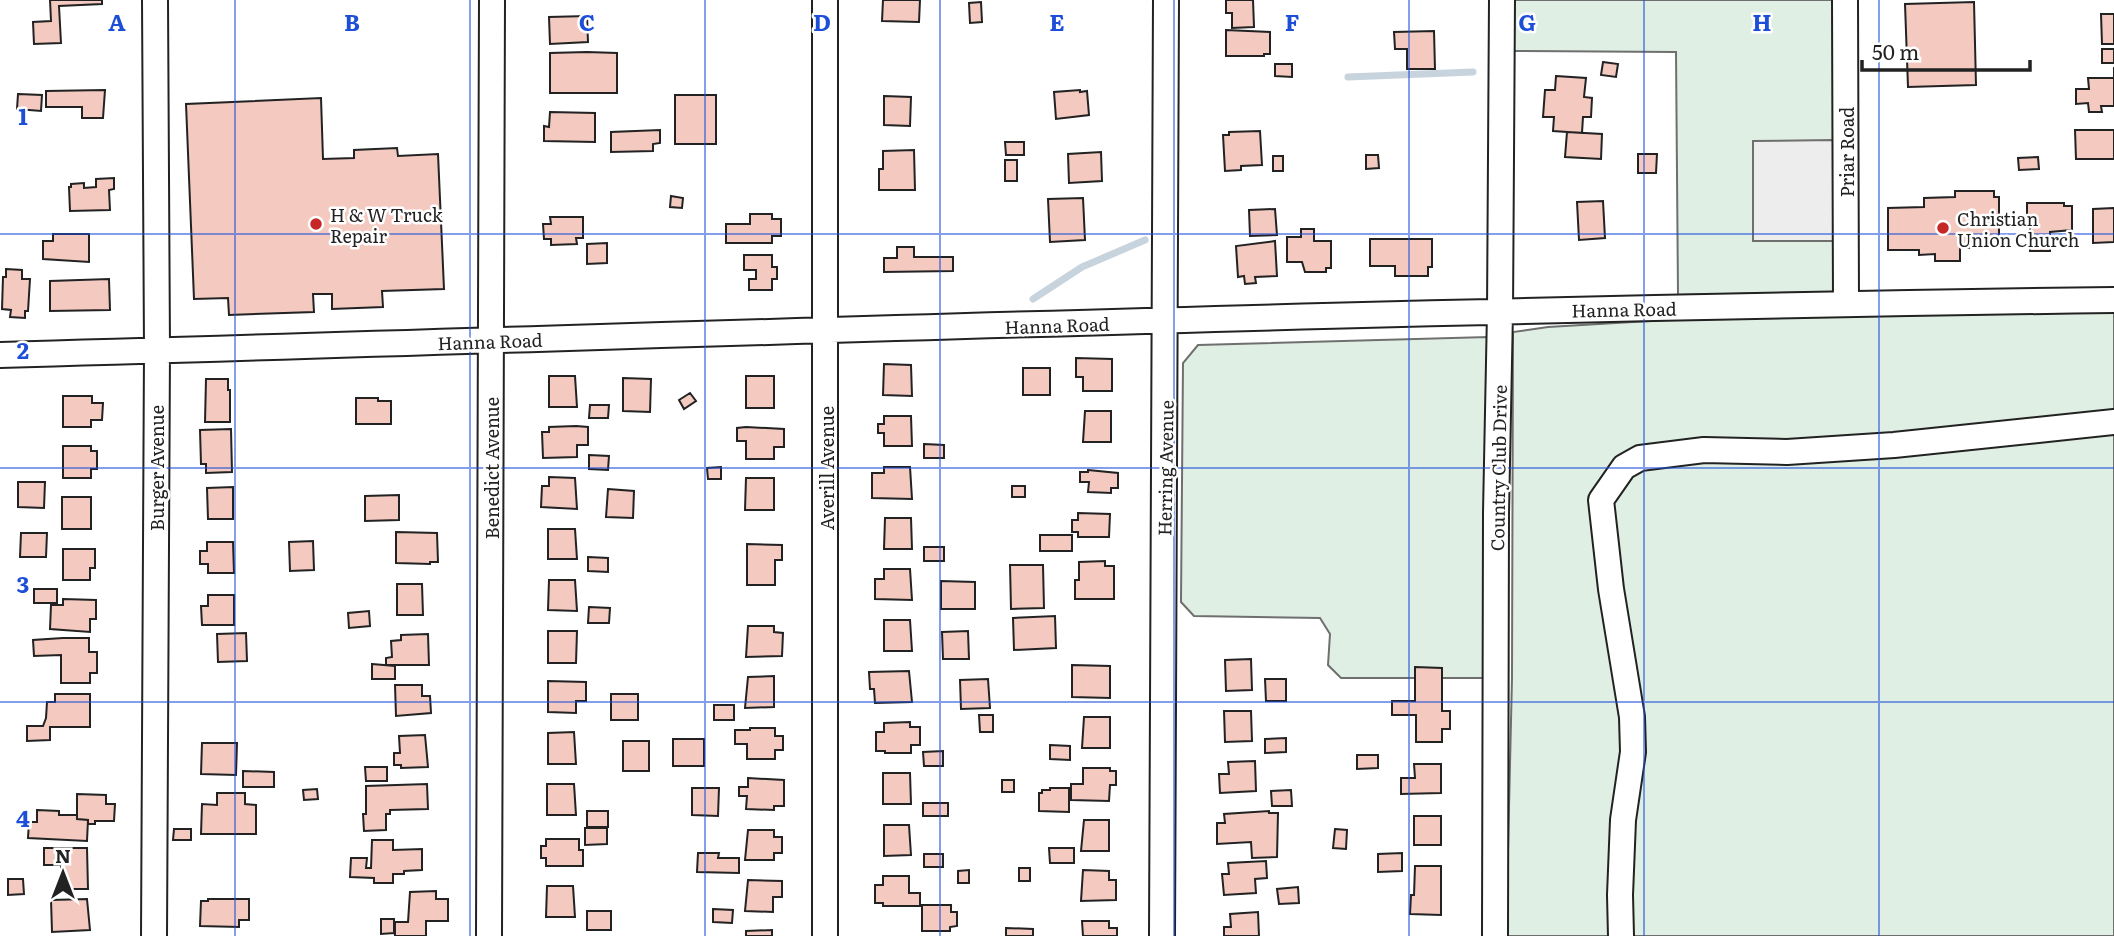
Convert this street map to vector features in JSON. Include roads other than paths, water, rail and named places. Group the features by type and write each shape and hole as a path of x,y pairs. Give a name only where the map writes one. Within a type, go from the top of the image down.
{"street":[{"name":"Burger Avenue","path":"154,936 157,350 155,0"},
{"name":"Benedict Avenue","path":"489,936 492,0"},
{"name":"Averill Avenue","path":"825,0 825,936"},
{"name":"Herring Avenue","path":"1162,936 1166,0"},
{"name":"Country Club Drive","path":"1495,936 1496,513 1502,0"},
{"name":"Priar Road","path":"1845,0 1846,303"},
{"name":"Hanna Road","path":"0,355 1500,312 1846,303 2114,300"},
{"path":"1621,936 1623,820 1633,752 1632,717 1611,589 1601,500 1623,467 1640,458 1704,450 1787,452 1894,445 2114,422"}],"waterway":[{"path":"1348,77 1473,72"},
{"path":"1033,299 1082,267 1145,240"}],"place":[{"name":"H & W Truck Repair","path":"316,224"},
{"name":"Christian Union Church","path":"1943,228"}]}
